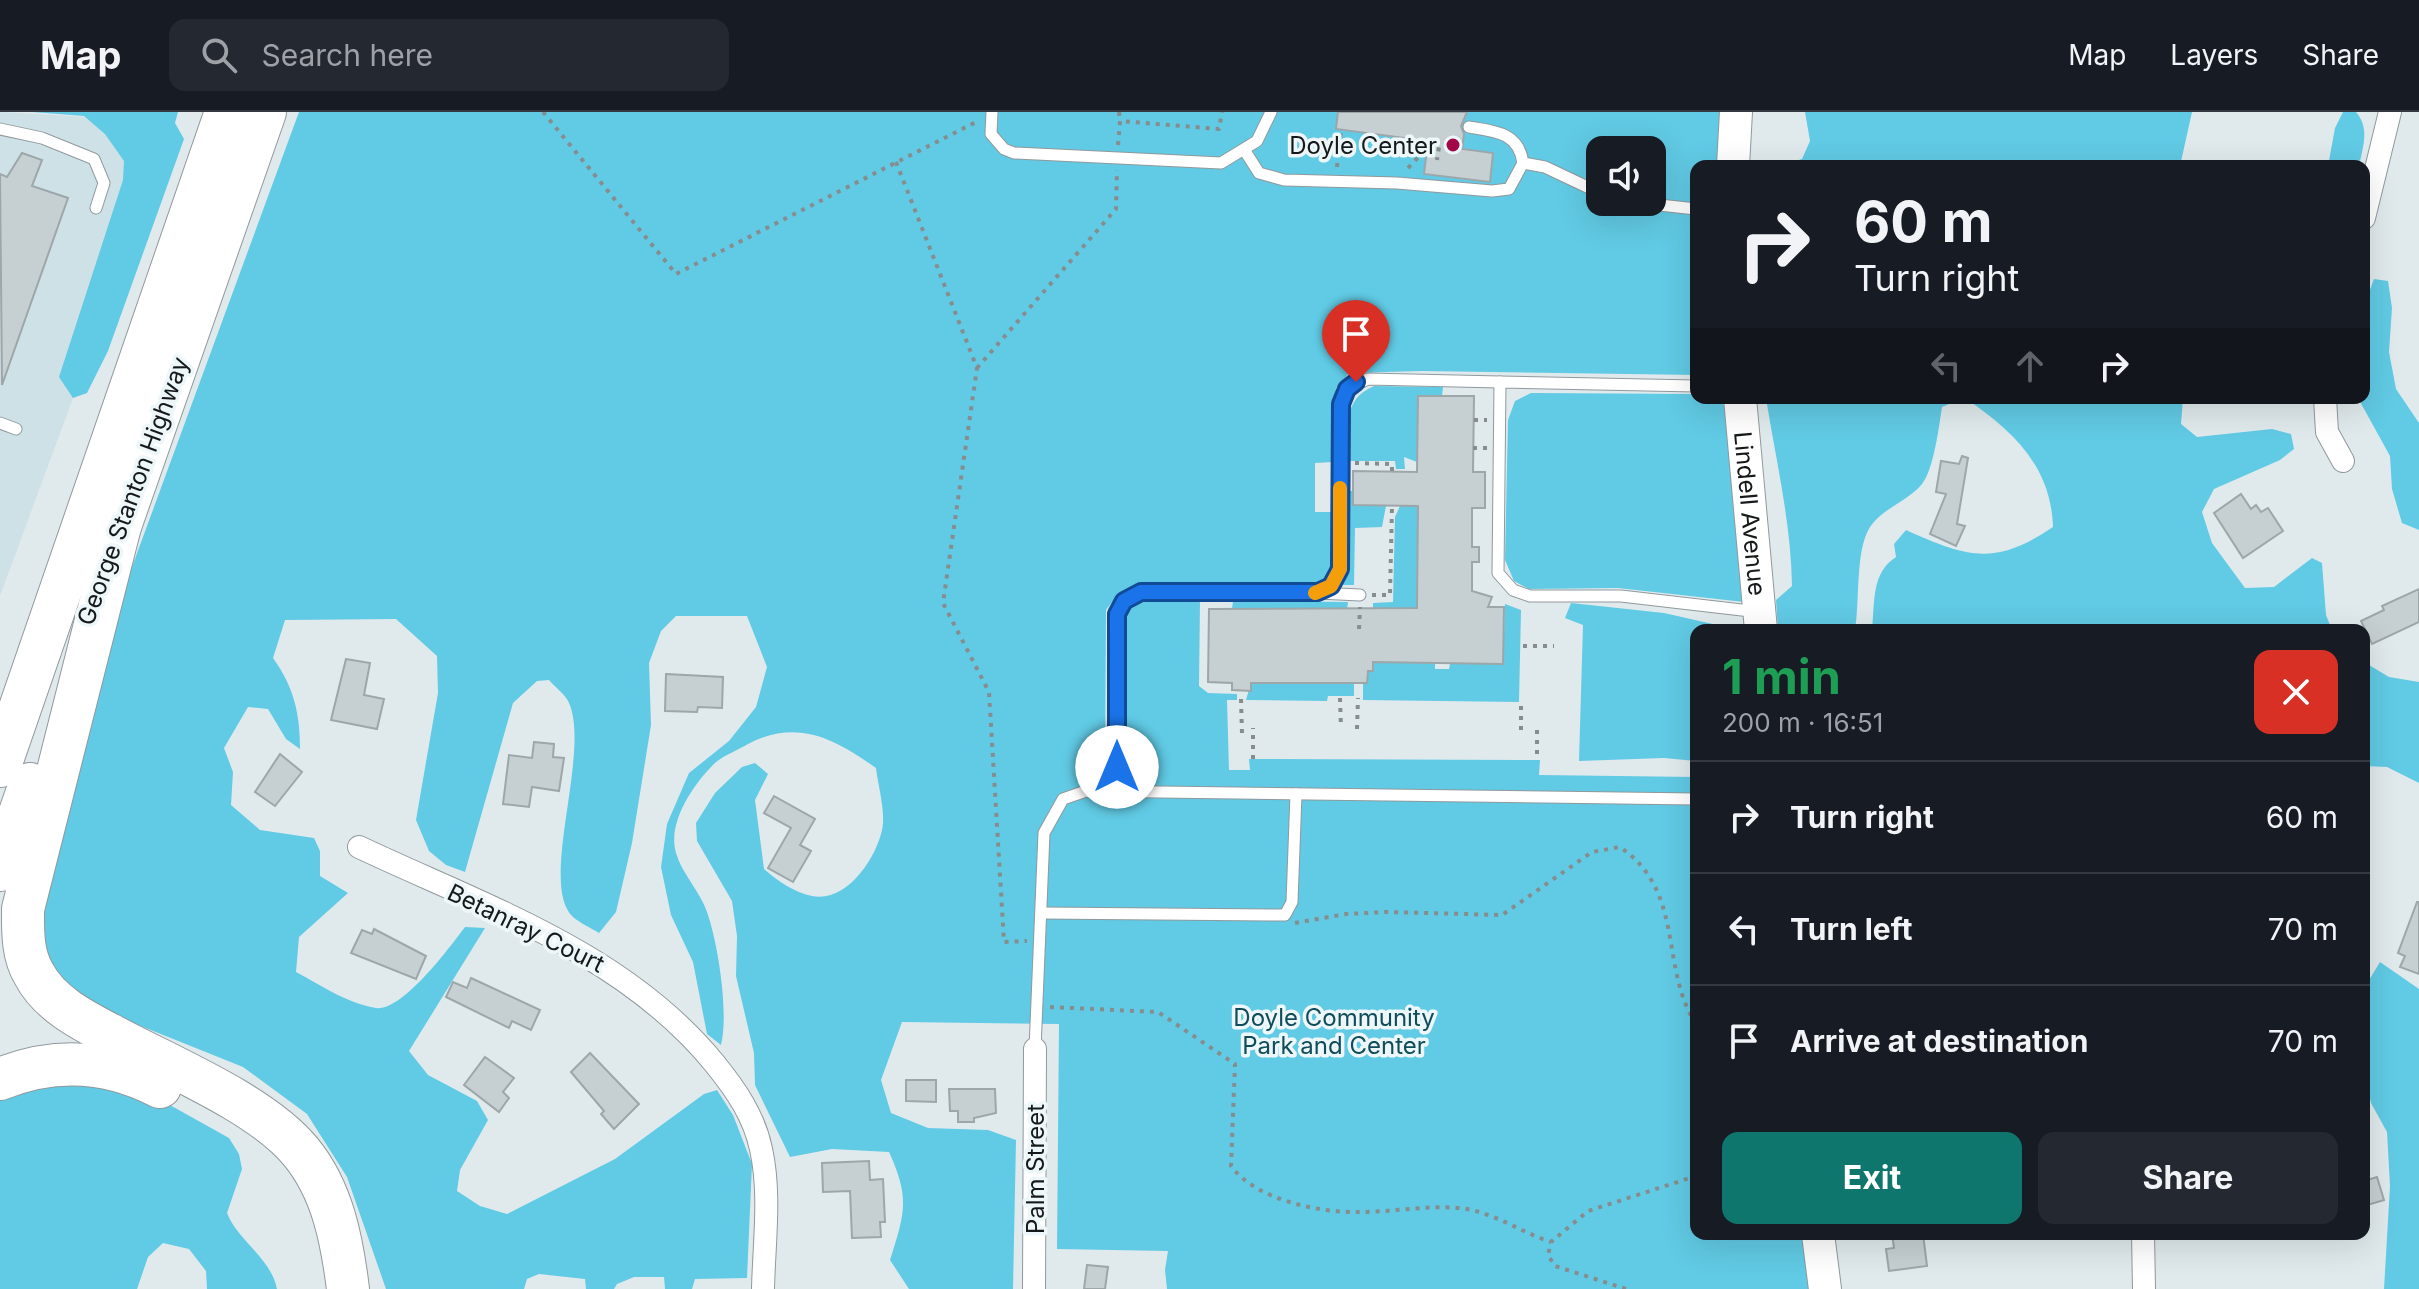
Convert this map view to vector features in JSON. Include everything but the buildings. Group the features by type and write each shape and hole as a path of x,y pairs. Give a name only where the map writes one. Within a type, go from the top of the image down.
{"highway":[{"name":"George Stanton Highway","path":"0,766 226,112"},
{"name":"George Stanton Highway","path":"0,870 265,112"},
{"path":"120,526 23,909 23,944 34,975 53,999 86,1022 253,1112 302,1152 334,1211 348,1289"},
{"path":"0,1079 25,1069 55,1064 109,1067 137,1075 252,1139 282,1165 311,1213 320,1245 322,1289"}],"street":[{"path":"1733,160 1736,112"},
{"path":"2370,194 2390,112"},
{"name":"Lindell Avenue","path":"1741,404 1760,621"},
{"path":"2325,404 2327,432 2343,461"},
{"name":"Betanray Court","path":"359,847 576,949 627,980 705,1052 742,1101 761,1146 766,1178 763,1289"},
{"name":"Palm Street","path":"1034,1289 1035,1049"},
{"path":"1819,1240 1825,1289"},
{"path":"2143,1240 2144,1289"}],"lane":[{"path":"991,113 991,134 1004,149 1014,153 1221,163 1257,141 1271,112"},
{"path":"1245,151 1264,176 1284,180 1397,183 1501,192 1515,184 1523,163 1520,150 1510,137 1502,132 1469,127"},
{"path":"0,129 42,138 94,159 104,183 96,208"},
{"path":"1523,163 1545,167 1586,186"},
{"path":"1666,206 1690,208"},
{"path":"1310,593 1331,586 1340,569 1341,404 1347,389 1356,382 1368,379 1690,386"},
{"path":"1500,382 1498,573 1520,594 1621,596 1760,621"},
{"path":"0,423 16,429"},
{"path":"1117,790 1117,614 1124,601 1141,592 1360,595"},
{"path":"1035,1049 1044,833 1054,809 1073,793 1117,790 1690,799"},
{"path":"1042,913 1282,916 1291,909 1292,902 1296,794"}],"path":[{"path":"543,112 676,274 991,113"},
{"path":"977,368 1116,209 1119,112"},
{"path":"1120,121 1219,129 1222,112"},
{"path":"1336,181 1341,130"},
{"path":"1397,183 1427,148 1439,147 1437,160"},
{"path":"896,162 977,368 943,603 989,692 1004,942 1041,940"},
{"path":"1341,463 1392,464 1392,471"},
{"path":"1359,629 1360,595 1390,595 1392,506"},
{"path":"1523,646 1554,646"},
{"path":"1340,698 1341,728"},
{"path":"1357,729 1358,698"},
{"path":"1241,699 1242,734"},
{"path":"1521,702 1521,730"},
{"path":"1253,728 1253,759"},
{"path":"1537,730 1537,760"},
{"path":"1282,916 1301,924 1346,914 1502,915 1592,852 1620,847 1642,868 1668,917 1681,992 1690,1011"},
{"path":"1039,1006 1158,1012 1235,1064 1231,1166 1239,1177 1265,1191 1289,1201 1358,1213 1441,1208 1473,1210 1492,1215 1518,1230 1551,1242"},
{"path":"1626,1289 1555,1266 1548,1255 1551,1242 1588,1211 1690,1178"}],"shaded area":[{"path":"0,112 175,122 0,596"}],"green space":[{"path":"32,112 178,112 175,123 184,139 108,351 87,393 73,398 59,377 123,180 124,161 105,134 84,116"},
{"name":"Doyle Community Park and Center","path":"299,112 1724,112 1720,160 1690,160 1690,375 1422,371 1349,373 1336,388 1333,462 1315,463 1315,512 1333,512 1334,552 1329,572 1317,587 1141,592 1141,584 1119,593 1106,610 1105,767 1125,768 1123,625 1126,610 1142,599 1200,600 1199,686 1208,693 1237,694 1237,700 1227,700 1229,770 1250,770 1249,759 1540,760 1539,775 1690,777 1690,1240 1805,1240 1809,1289 1167,1289 1165,1270 1168,1251 1057,1249 1059,1024 902,1022 881,1080 891,1113 928,1128 988,1130 1016,1140 1013,1289 909,1289 890,1260 903,1206 900,1182 889,1152 832,1149 790,1157 755,1085 754,1053 736,976 737,936 732,901 697,841 696,823 715,793 742,767 755,763 768,774 755,800 764,869 786,886 805,894 825,896 837,893 858,876 879,841 883,815 876,768 846,748 815,735 783,733 766,736 716,762 684,804 674,841 682,868 704,904 715,941 723,997 721,1045 707,1034 693,962 671,915 661,867 667,824 689,773 729,741 756,707 767,667 747,616 676,616 661,631 649,663 651,725 632,843 616,912 599,933 573,917 564,901 562,848 574,753 574,725 568,700 549,680 537,681 513,703 465,872 446,865 429,851 416,820 438,693 437,656 396,619 285,620 273,658 294,701 300,749 286,739 268,709 248,707 224,748 233,772 231,805 260,830 314,838 320,851 320,876 348,893 299,937 296,972 355,1003 376,1008 387,1006 399,1000 425,976 465,927 485,928 409,1051 428,1075 477,1101 488,1120 460,1170 457,1191 480,1206 507,1214 615,1159 704,1094 717,1090 733,1115 752,1164 747,1278 695,1279 692,1289 665,1289 664,1277 634,1277 617,1284 614,1289 586,1289 585,1279 539,1274 527,1279 524,1289 386,1289 347,1177 307,1114 243,1067 91,1006 58,981 36,926 107,635"},
{"path":"1805,112 2192,112 2181,160 1799,160 1810,141"},
{"path":"2343,112 2356,112 2363,125 2360,160 2329,160 2335,128"},
{"path":"2374,279 2388,281 2392,308 2389,352 2396,389 2419,423 2419,530 2402,523 2392,489 2390,456 2361,404 2370,404 2370,290"},
{"path":"1374,386 1443,387 1442,396 1418,396 1417,462 1404,457 1405,469 1396,469 1395,461 1347,461 1347,427 1351,407 1356,399"},
{"path":"1531,393 1690,394 1690,404 1722,404 1727,407 1744,602 1618,588 1529,589 1514,581 1505,560 1508,420 1515,401"},
{"path":"1767,404 1949,404 1942,407 1933,458 1922,484 1875,520 1865,537 1856,624 1778,624 1776,600 1792,586 1786,515"},
{"path":"1973,404 2183,404 2181,424 2197,437 2272,429 2291,434 2294,449 2280,460 2214,489 2202,512 2212,543 2245,588 2274,587 2312,558 2322,563 2326,615 2330,624 1872,624 1878,580 1896,557 1894,544 1906,530 1947,547 1981,554 2014,548 2053,527 2051,505 2037,468 1999,424"},
{"path":"1347,491 1353,491 1353,505 1386,506 1382,527 1355,528 1354,585 1342,585 1346,578"},
{"path":"1400,506 1418,506 1417,608 1373,608 1373,603 1393,602 1395,517"},
{"path":"1233,601 1348,602 1347,610 1232,609"},
{"path":"1571,603 1664,613 1713,624 1690,624 1690,760 1664,758 1579,761 1583,625 1565,618"},
{"path":"1505,604 1521,610 1519,702 1363,700 1363,683 1367,682 1368,671 1373,671 1373,662 1435,663 1435,669 1449,669 1450,664 1503,664"},
{"path":"2370,666 2389,677 2419,682 2419,783 2387,767 2370,766"},
{"path":"1346,672 1354,682 1354,696 1328,696 1327,701 1246,700 1251,683 1345,684"},
{"path":"2380,962 2419,989 2419,1289 2384,1289 2390,1186 2387,1132 2370,1098 2370,978"},
{"path":"51,1077 143,1090 229,1138 239,1154 242,1169 227,1213 268,1268 277,1289 207,1289 206,1271 189,1249 163,1243 148,1257 137,1289 0,1289 0,1096"}],"slow traffic":[{"path":"1315,593 1331,586 1340,569 1340,488"}],"place":[{"name":"Doyle Center","path":"1453,145"}],"route":[{"path":"1117,767 1117,614 1124,601 1141,592 1318,592 1335,581 1340,569 1341,404 1347,389 1356,382"}]}
